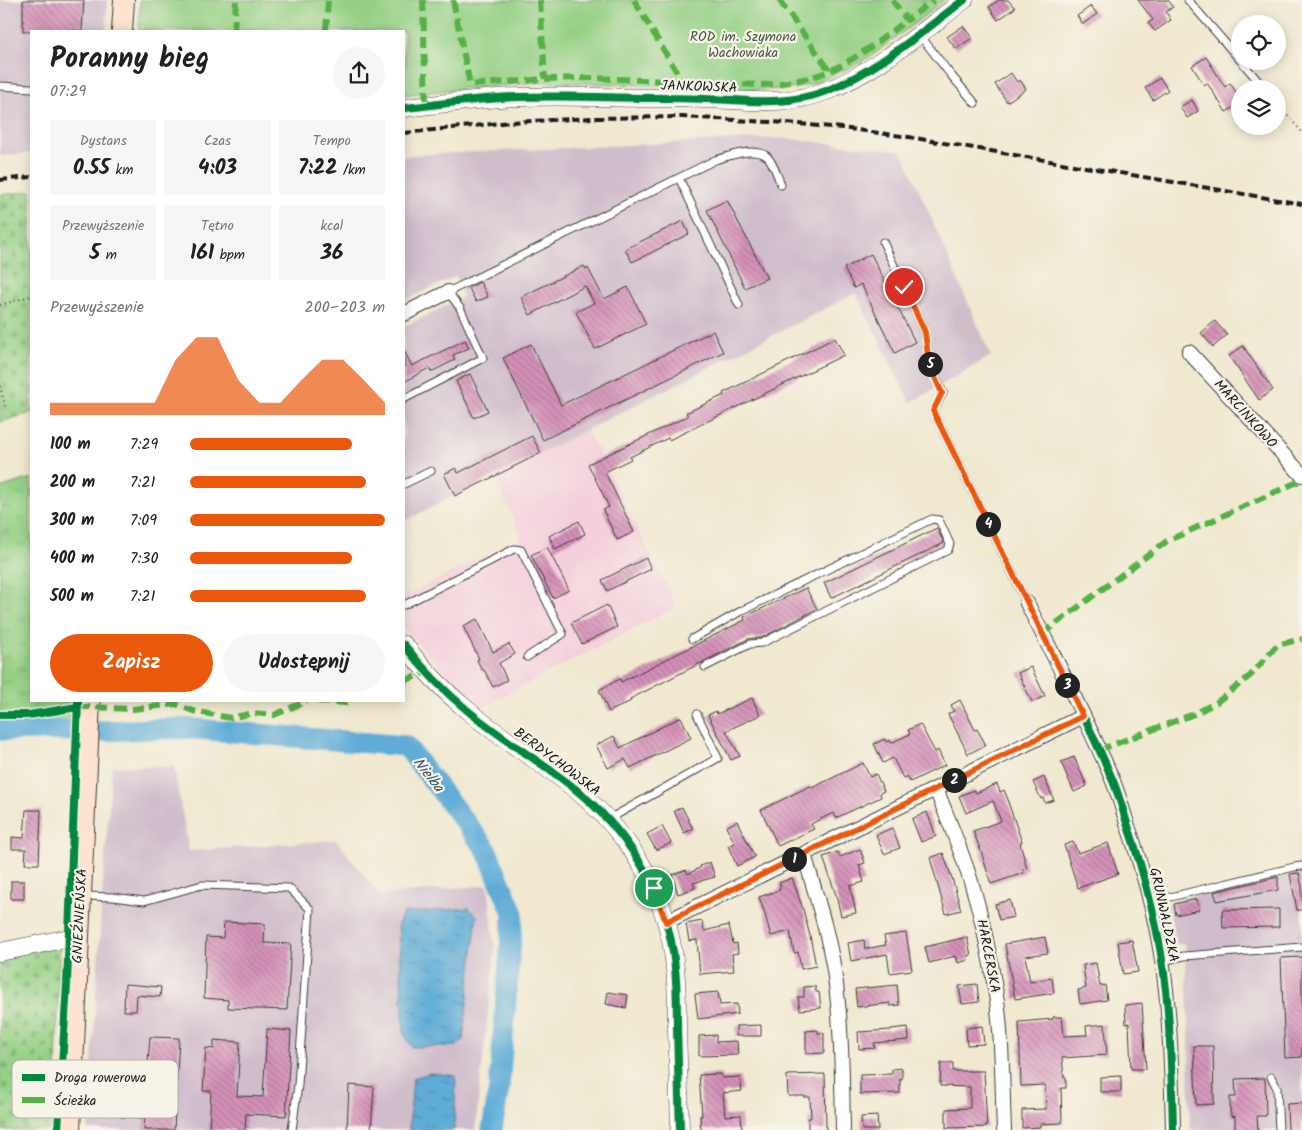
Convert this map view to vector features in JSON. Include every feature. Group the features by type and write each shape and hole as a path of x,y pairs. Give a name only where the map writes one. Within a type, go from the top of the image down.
{"main road":[{"path":"122,30 124,0"},
{"name":"GNIEŹNIEŃSKA","path":"73,1060 90,708"}],"street":[{"name":"JANKOWSKA","path":"405,108 472,100 520,97 677,98 764,102 803,98 825,92 845,83 885,59 964,0"},
{"path":"405,314 448,292"},
{"name":"MARCINKOWO","path":"1189,352 1302,475"},
{"name":"GRUNWALDZKA","path":"1027,603 1083,716 1113,782 1138,852 1162,961 1166,990 1172,1059 1173,1130"},
{"name":"BERDYCHOWSKA","path":"405,646 450,696 566,782 609,819 629,844 644,868 662,908 674,956 677,992 680,1130"},
{"path":"666,922 1083,716"},
{"name":"HARCERSKA","path":"936,789 964,859 985,934 997,1002 1001,1044 1004,1130"},
{"path":"804,854 820,906 835,976 841,1040 844,1130"},
{"path":"1,948 79,936"}],"lane":[{"path":"1188,0 1231,50"},
{"path":"918,34 975,104"},
{"path":"1248,70 1257,80"},
{"path":"0,86 30,88"},
{"path":"405,398 484,358 460,308 448,292 715,160 754,151 764,153 770,159 782,185"},
{"path":"679,178 740,304"},
{"path":"884,242 925,332 929,364 942,393 933,411 1027,603"},
{"path":"405,483 431,470"},
{"path":"692,639 741,611 932,519 939,520 950,544 948,550 762,643 750,644 704,667"},
{"path":"405,604 514,549 521,550 563,634 526,656"},
{"path":"609,819 718,758 697,714"},
{"path":"1150,902 1302,866"},
{"path":"81,896 113,896 144,901 202,885 289,888 310,909 298,1085 292,1130"},
{"path":"1162,961 1184,956 1302,947"},
{"path":"1271,1077 1277,1088 1278,1130"}],"path":[{"path":"1286,113 1302,132"},
{"path":"0,305 30,296"},
{"path":"0,386 5,406"}],"shaded area":[{"path":"0,0 107,0 106,30 30,30 30,153 0,156"},
{"path":"779,138 902,151 991,356 910,403 856,293 405,521 405,326 463,297 456,276 405,301 405,157"},
{"path":"587,430 677,607 482,707 453,682 405,628 405,596 522,538 494,476"},
{"path":"112,766 174,767 189,851 336,840 380,895 488,885 495,951 475,1130 88,1130 89,1118 178,1118 178,1060 92,1060"},
{"path":"1302,860 1302,1130 1190,1130 1185,944 1177,944 1168,905 1172,902 1214,890 1299,873 1299,861"}],"green space":[{"name":"ROD im. Szymona Wachowiaka","path":"140,0 945,0 873,55 848,69 809,85 790,89 753,90 545,82 405,95 405,30 139,30"},
{"path":"30,191 30,413 0,422 0,195"},
{"path":"30,478 30,702 74,702 73,723 20,725 0,723 0,488"},
{"path":"60,946 56,1060 12,1060 12,1118 54,1118 54,1130 0,1130 0,958"}],"water":[{"path":"0,723 20,725 73,723 73,738 0,733"},
{"path":"469,908 477,916 463,1040 457,1046 412,1047 404,1034 398,925 403,913"},
{"path":"431,1073 456,1076 454,1130 409,1130 413,1078"}],"building":[{"path":"23,0 84,0 82,30 23,31"},
{"path":"999,0 1008,0 1015,8 998,20 989,7"},
{"path":"1138,0 1168,0 1173,7 1166,12 1171,20 1155,31 1148,23 1153,20"},
{"path":"1091,6 1097,14 1083,24 1077,16"},
{"path":"963,26 972,38 956,49 947,37"},
{"path":"1206,57 1225,87 1230,83 1231,109 1226,112 1207,83 1204,85 1192,66"},
{"path":"1011,73 1017,82 1020,80 1026,89 1007,102 995,84"},
{"path":"1160,78 1168,90 1153,100 1145,88"},
{"path":"1192,100 1198,111 1187,118 1180,107"},
{"path":"727,200 767,278 745,288 707,210"},
{"path":"683,221 689,234 632,262 625,249"},
{"path":"871,254 915,342 895,353 861,284 854,288 844,268"},
{"path":"584,266 586,269 588,268 604,299 628,287 646,324 595,349 576,312 594,303 585,286 530,315 521,297"},
{"path":"480,282 488,297 476,302 469,288"},
{"path":"1215,321 1227,335 1213,347 1201,333"},
{"path":"713,331 723,352 543,440 503,358 531,344 561,405"},
{"path":"835,338 844,355 669,440 668,438 605,472 634,532 617,540 603,510 609,507 588,464 688,416 686,413 724,395 723,393"},
{"path":"465,340 469,348 453,355 455,360 431,372 429,368 405,381 405,353 412,366"},
{"path":"1243,346 1273,390 1259,400 1229,356"},
{"path":"470,374 488,411 474,418 456,381"},
{"path":"532,436 541,453 455,496 444,474 456,468 458,473"},
{"path":"579,521 585,534 555,549 549,536"},
{"path":"937,528 944,543 831,598 824,583"},
{"path":"547,547 569,590 553,598 531,555"},
{"path":"646,558 651,569 607,591 602,580"},
{"path":"806,588 817,609 761,638 748,639 630,699 631,701 609,712 599,690 620,679 621,682 745,620 744,617"},
{"path":"607,605 617,627 582,644 571,623"},
{"path":"477,619 493,652 509,644 515,654 499,663 507,680 493,687 477,660 479,659 463,626"},
{"path":"1031,667 1045,696 1032,702 1018,673"},
{"path":"752,698 760,715 726,731 740,756 731,760 708,715 716,711 717,714"},
{"path":"960,700 975,730 977,729 986,745 968,754 948,714 954,711 951,705"},
{"path":"681,717 691,738 630,768 625,759 608,768 596,745 614,736 620,748"},
{"path":"920,724 935,752 938,750 945,765 910,782 907,776 903,778 893,758 883,763 874,744 885,739 886,742 890,740 891,743 910,734 908,730"},
{"path":"1074,757 1087,786 1074,792 1061,762"},
{"path":"863,763 870,777 876,774 884,791 880,793 881,797 836,818 834,813 829,815 811,824 814,829 778,846 761,810"},
{"path":"1044,777 1054,800 1045,803 1033,782"},
{"path":"997,784 1000,792 1004,790 1009,802 1022,842 1020,843 1027,869 1023,870 1024,873 991,884 973,831 1001,821 993,801 966,813 959,796 974,790 976,793"},
{"path":"682,807 693,829 684,833 674,811"},
{"path":"26,810 41,810 39,864 25,864 26,849 12,849 12,837 24,838"},
{"path":"927,812 936,836 921,842 912,819"},
{"path":"737,821 755,857 737,866 728,846 735,843 726,827"},
{"path":"662,826 671,843 656,850 647,834"},
{"path":"892,828 900,848 884,854 876,835"},
{"path":"1073,842 1078,853 1108,843 1118,874 1078,888 1064,845"},
{"path":"860,849 865,863 859,865 864,882 850,886 856,913 841,916 823,857 838,852 840,857"},
{"path":"943,853 961,910 946,914 930,858"},
{"path":"710,862 715,877 693,883 695,888 678,894 672,875 686,870 688,874"},
{"path":"1299,873 1302,887 1302,910 1297,910 1290,874"},
{"path":"1278,877 1278,890 1217,901 1214,892"},
{"path":"792,878 803,909 816,966 801,969 798,952 794,953 790,931 771,936 759,897 780,890 779,887 781,886 779,883"},
{"path":"11,881 24,881 24,899 11,899"},
{"path":"1197,899 1199,910 1176,915 1174,904"},
{"path":"1010,900 1014,917 999,920 995,904"},
{"path":"1279,909 1279,927 1223,928 1222,910"},
{"path":"702,921 704,931 729,925 733,944 737,943 738,953 732,954 734,971 700,974 697,940 689,941 686,924"},
{"path":"224,922 265,924 264,943 291,944 287,1010 228,1008 228,1000 204,998 206,937 223,938"},
{"path":"906,933 912,970 890,973 887,954 851,961 848,943 864,940 865,949 886,945 884,936"},
{"path":"967,937 971,955 967,956 968,960 958,963 955,956 929,963 925,947"},
{"path":"1045,937 1048,953 1025,956 1030,982 1052,978 1054,993 1015,999 1005,944"},
{"path":"1132,940 1138,972 1123,974 1118,942"},
{"path":"1302,957 1302,1057 1285,1058 1281,958"},
{"path":"1096,963 1100,986 1105,985 1107,1000 1080,1004 1078,990 1086,988 1083,965"},
{"path":"125,984 161,987 160,997 137,995 136,1011 124,1011"},
{"path":"977,984 979,1002 962,1004 959,986"},
{"path":"897,985 899,1005 890,1006 890,1003 857,1007 855,989"},
{"path":"815,986 816,992 819,992 821,1008 800,1010 798,997 804,997 804,987"},
{"path":"608,992 628,995 626,1008 606,1004"},
{"path":"718,992 720,1005 737,1004 738,1014 698,1019 695,994"},
{"path":"1142,1003 1146,1069 1131,1069 1129,1023 1126,1024 1125,1005"},
{"path":"1053,1017 1062,1017 1064,1036 1087,1035 1086,1026 1105,1024 1107,1055 1062,1058 1066,1088 1061,1088 1062,1123 1040,1124 1040,1127 1022,1128 1022,1110 1046,1109 1045,1085 1021,1086 1019,1022 1053,1019"},
{"path":"761,1025 761,1036 736,1036 736,1026"},
{"path":"982,1026 984,1044 967,1045 966,1028"},
{"path":"908,1027 909,1040 874,1043 875,1048 859,1049 858,1032"},
{"path":"267,1029 291,1031 286,1116 246,1114 245,1130 209,1130 211,1091 203,1091 206,1048 214,1049 214,1040 240,1042 237,1096 263,1097"},
{"path":"818,1030 818,1033 824,1033 824,1053 806,1054 806,1031"},
{"path":"716,1035 716,1042 737,1041 738,1055 699,1056 699,1036"},
{"path":"150,1037 179,1038 178,1060 148,1060"},
{"path":"1194,1046 1213,1046 1214,1104 1196,1105"},
{"path":"941,1063 953,1063 953,1071 984,1071 987,1127 946,1128 946,1109 970,1108 970,1087 940,1086"},
{"path":"902,1068 900,1093 860,1094 860,1075 892,1074 892,1069"},
{"path":"721,1074 722,1078 740,1077 742,1091 723,1093 725,1116 741,1115 742,1130 701,1130 700,1116 702,1116 699,1075"},
{"path":"825,1074 826,1130 808,1130 808,1118 811,1118 810,1097 788,1096 787,1075"},
{"path":"1121,1076 1121,1092 1100,1092 1100,1077"},
{"path":"1265,1078 1266,1116 1257,1116 1258,1130 1235,1130 1235,1116 1231,1117 1230,1113 1230,1097 1236,1097 1235,1079"},
{"path":"349,1085 374,1087 371,1130 347,1130"},
{"path":"1302,1103 1302,1130 1288,1130 1287,1104"},
{"path":"877,1116 878,1130 862,1130 861,1117"},
{"path":"145,1118 175,1118 174,1130 144,1130"}],"waterway":[{"name":"Nielba","path":"0,730 103,731 183,728 406,746 486,849 513,913 499,1088 492,1130"}],"railway":[{"path":"405,133 511,122 593,118 682,117 787,123 909,137 1302,204"},
{"path":"0,180 30,177"}],"marked path":[{"path":"234,30 236,0"},
{"path":"326,30 328,0"},
{"path":"423,0 426,106"},
{"path":"453,0 470,85 545,79 593,78 762,85 790,82 818,75 846,63 907,20"},
{"path":"540,0 545,79"},
{"path":"634,0 678,74 680,82 677,86 677,98"},
{"path":"779,0 825,64 827,68 825,72"},
{"path":"892,0 907,20 934,0"},
{"path":"1042,634 1167,541 1302,480"},
{"path":"1099,750 1194,714 1217,702 1251,675 1277,645 1302,639"},
{"path":"405,681 427,672"},
{"path":"78,707 132,709 176,704 193,711 231,718 253,713 274,715 305,702"},
{"path":"332,702 349,702"}],"cycle path":[{"path":"405,108 538,96 768,101 803,98 826,91 862,73 915,38 964,0"},
{"path":"1027,603 1113,781 1145,883 1156,925 1166,990 1172,1077 1173,1130"},
{"path":"405,646 434,679 467,710 565,781 584,797 618,832 646,872 665,917 674,963 677,995 680,1130"},
{"path":"62,1060 78,702"},
{"path":"0,715 29,715 78,707"},
{"path":"58,1130 59,1118"}],"route":[{"path":"654,888 666,922 1083,716 933,411 942,393 929,364 925,332 904,287"}]}
